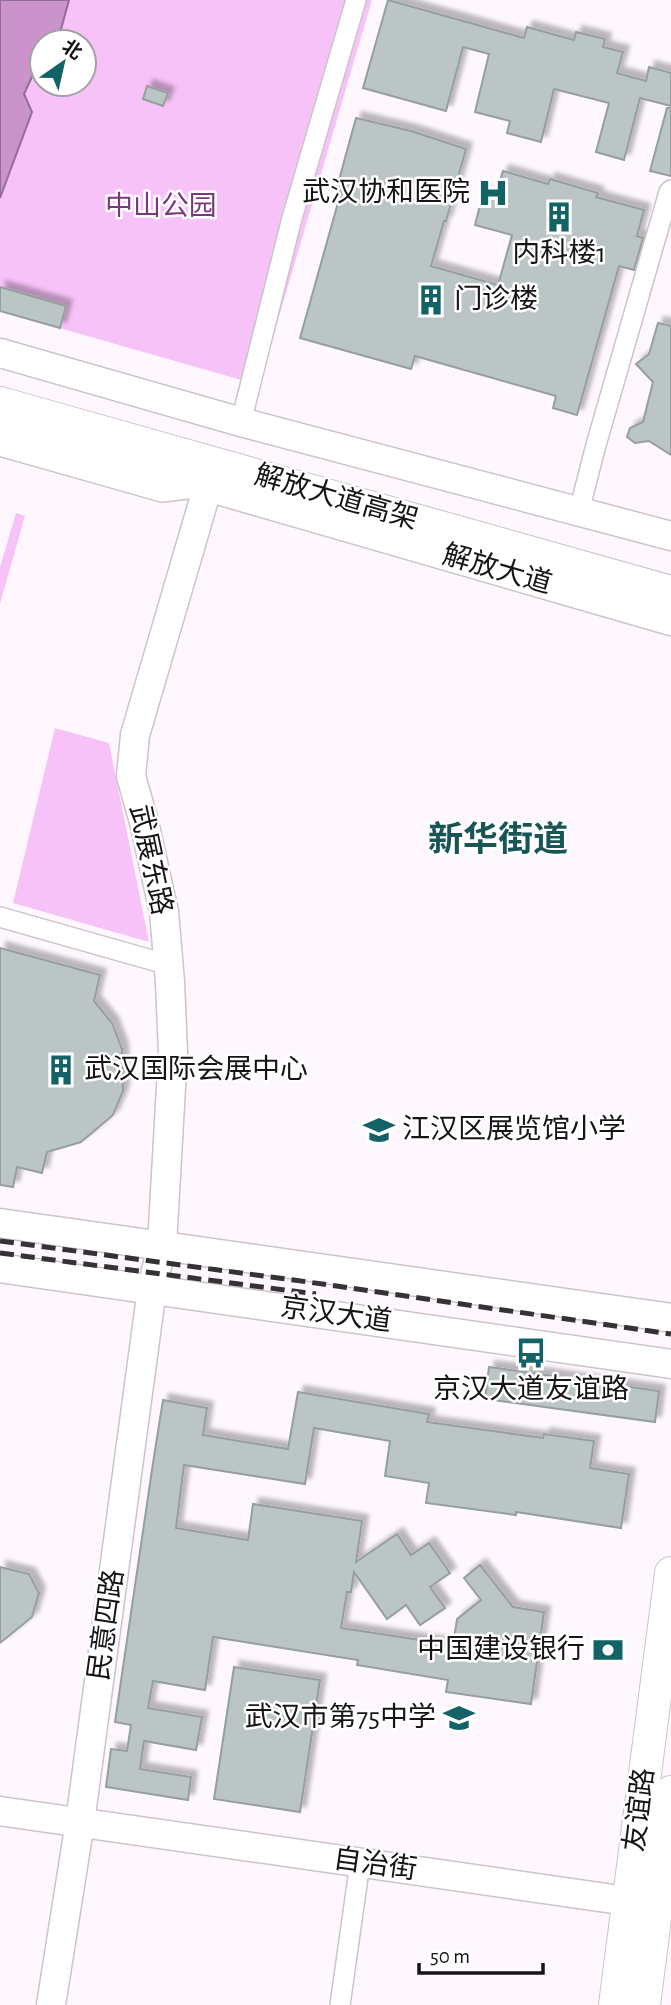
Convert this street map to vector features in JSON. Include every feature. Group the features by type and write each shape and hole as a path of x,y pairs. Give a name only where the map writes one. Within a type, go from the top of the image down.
{"main road":[{"path":"0,353 241,422 671,536"},
{"name":"解放大道高架","path":"0,385 671,572"},
{"name":"解放大道高架","path":"0,403 671,592"},
{"name":"解放大道","path":"0,427 671,621"},
{"name":"武展东路","path":"162,1245 173,1052 169,965 164,912 131,776 135,735 208,486"},
{"name":"京汉大道","path":"0,1223 671,1318"},
{"name":"民意四路","path":"51,2005 80,1822 152,1289 162,1245"},
{"name":"京汉大道","path":"0,1268 671,1364"},
{"name":"友谊路","path":"644,2005 671,1573"},
{"name":"友谊路","path":"615,2005 652,1905 671,1792"},
{"name":"自治街","path":"0,1811 652,1905"}],"street":[{"path":"241,422 292,218 356,0"},
{"path":"579,511 596,444 671,190"},
{"path":"0,446 162,492 208,486"},
{"path":"0,918 169,965"},
{"path":"340,2005 360,1863"}],"green space":[{"name":"中山公园","path":"0,0 372,0 259,385 0,311"},
{"path":"16,513 25,516 0,604 0,567"},
{"path":"55,728 109,743 149,942 13,903"}],"shaded area":[{"path":"0,0 69,0 61,28 28,28 28,85 24,94 32,112 0,198"}],"building":[{"path":"388,0 524,38 527,27 574,40 576,32 605,39 603,47 623,52 617,73 646,81 649,67 671,73 671,106 640,98 624,160 596,152 609,103 554,89 541,142 507,133 510,121 475,112 489,54 463,47 446,111 363,88"},
{"path":"147,86 168,93 163,106 143,99"},
{"path":"667,108 671,108 671,176 650,171"},
{"path":"356,118 411,131 466,149 431,266 498,285 512,235 475,225 483,193 495,196 503,171 548,184 550,179 598,193 596,197 644,210 637,236 643,238 634,270 619,266 577,415 553,408 556,396 415,356 411,369 300,338 341,192 336,191"},
{"path":"0,287 66,306 60,328 0,311"},
{"path":"658,323 671,326 671,455 649,441 635,443 627,437 630,428 643,422 653,382 636,364 649,354"},
{"name":"武汉国际会展中心","path":"0,948 100,975 94,1001 112,1023 122,1049 123,1091 113,1115 81,1142 47,1152 42,1173 17,1167 13,1187 0,1185"},
{"path":"489,1367 659,1391 655,1422 485,1399"},
{"path":"298,1392 429,1414 427,1422 543,1438 544,1434 594,1441 590,1468 629,1474 621,1528 516,1512 516,1515 426,1503 429,1483 385,1476 390,1441 314,1428 305,1484 184,1465 176,1528 248,1540 253,1504 362,1521 356,1562 397,1534 411,1555 429,1543 450,1573 430,1587 445,1608 420,1625 406,1605 387,1619 354,1572 351,1592 347,1592 341,1628 453,1645 457,1619 481,1600 464,1578 480,1565 513,1607 544,1612 531,1704 446,1692 448,1680 357,1665 358,1660 213,1637 205,1690 153,1681 148,1708 202,1717 196,1750 144,1741 140,1769 191,1777 188,1800 106,1787 111,1749 127,1751 131,1725 115,1722 163,1400 207,1408 203,1435 288,1449"},
{"path":"0,1567 29,1574 39,1593 32,1617 0,1643"},
{"path":"234,1667 320,1680 300,1812 214,1799"}],"railway":[{"path":"0,1241 671,1334"},
{"path":"0,1253 316,1294"}],"place":[{"name":"武汉协和医院","path":"493,193"},
{"name":"内科楼1","path":"559,217"},
{"name":"门诊楼","path":"431,300"},
{"name":"武汉国际会展中心","path":"61,1070"},
{"name":"江汉区展览馆小学","path":"379,1130"},
{"name":"京汉大道友谊路","path":"531,1353"},
{"name":"中国建设银行","path":"608,1650"},
{"name":"武汉市第75中学","path":"459,1718"}],"district":[{"name":"新华街道","path":"498,840"}]}
